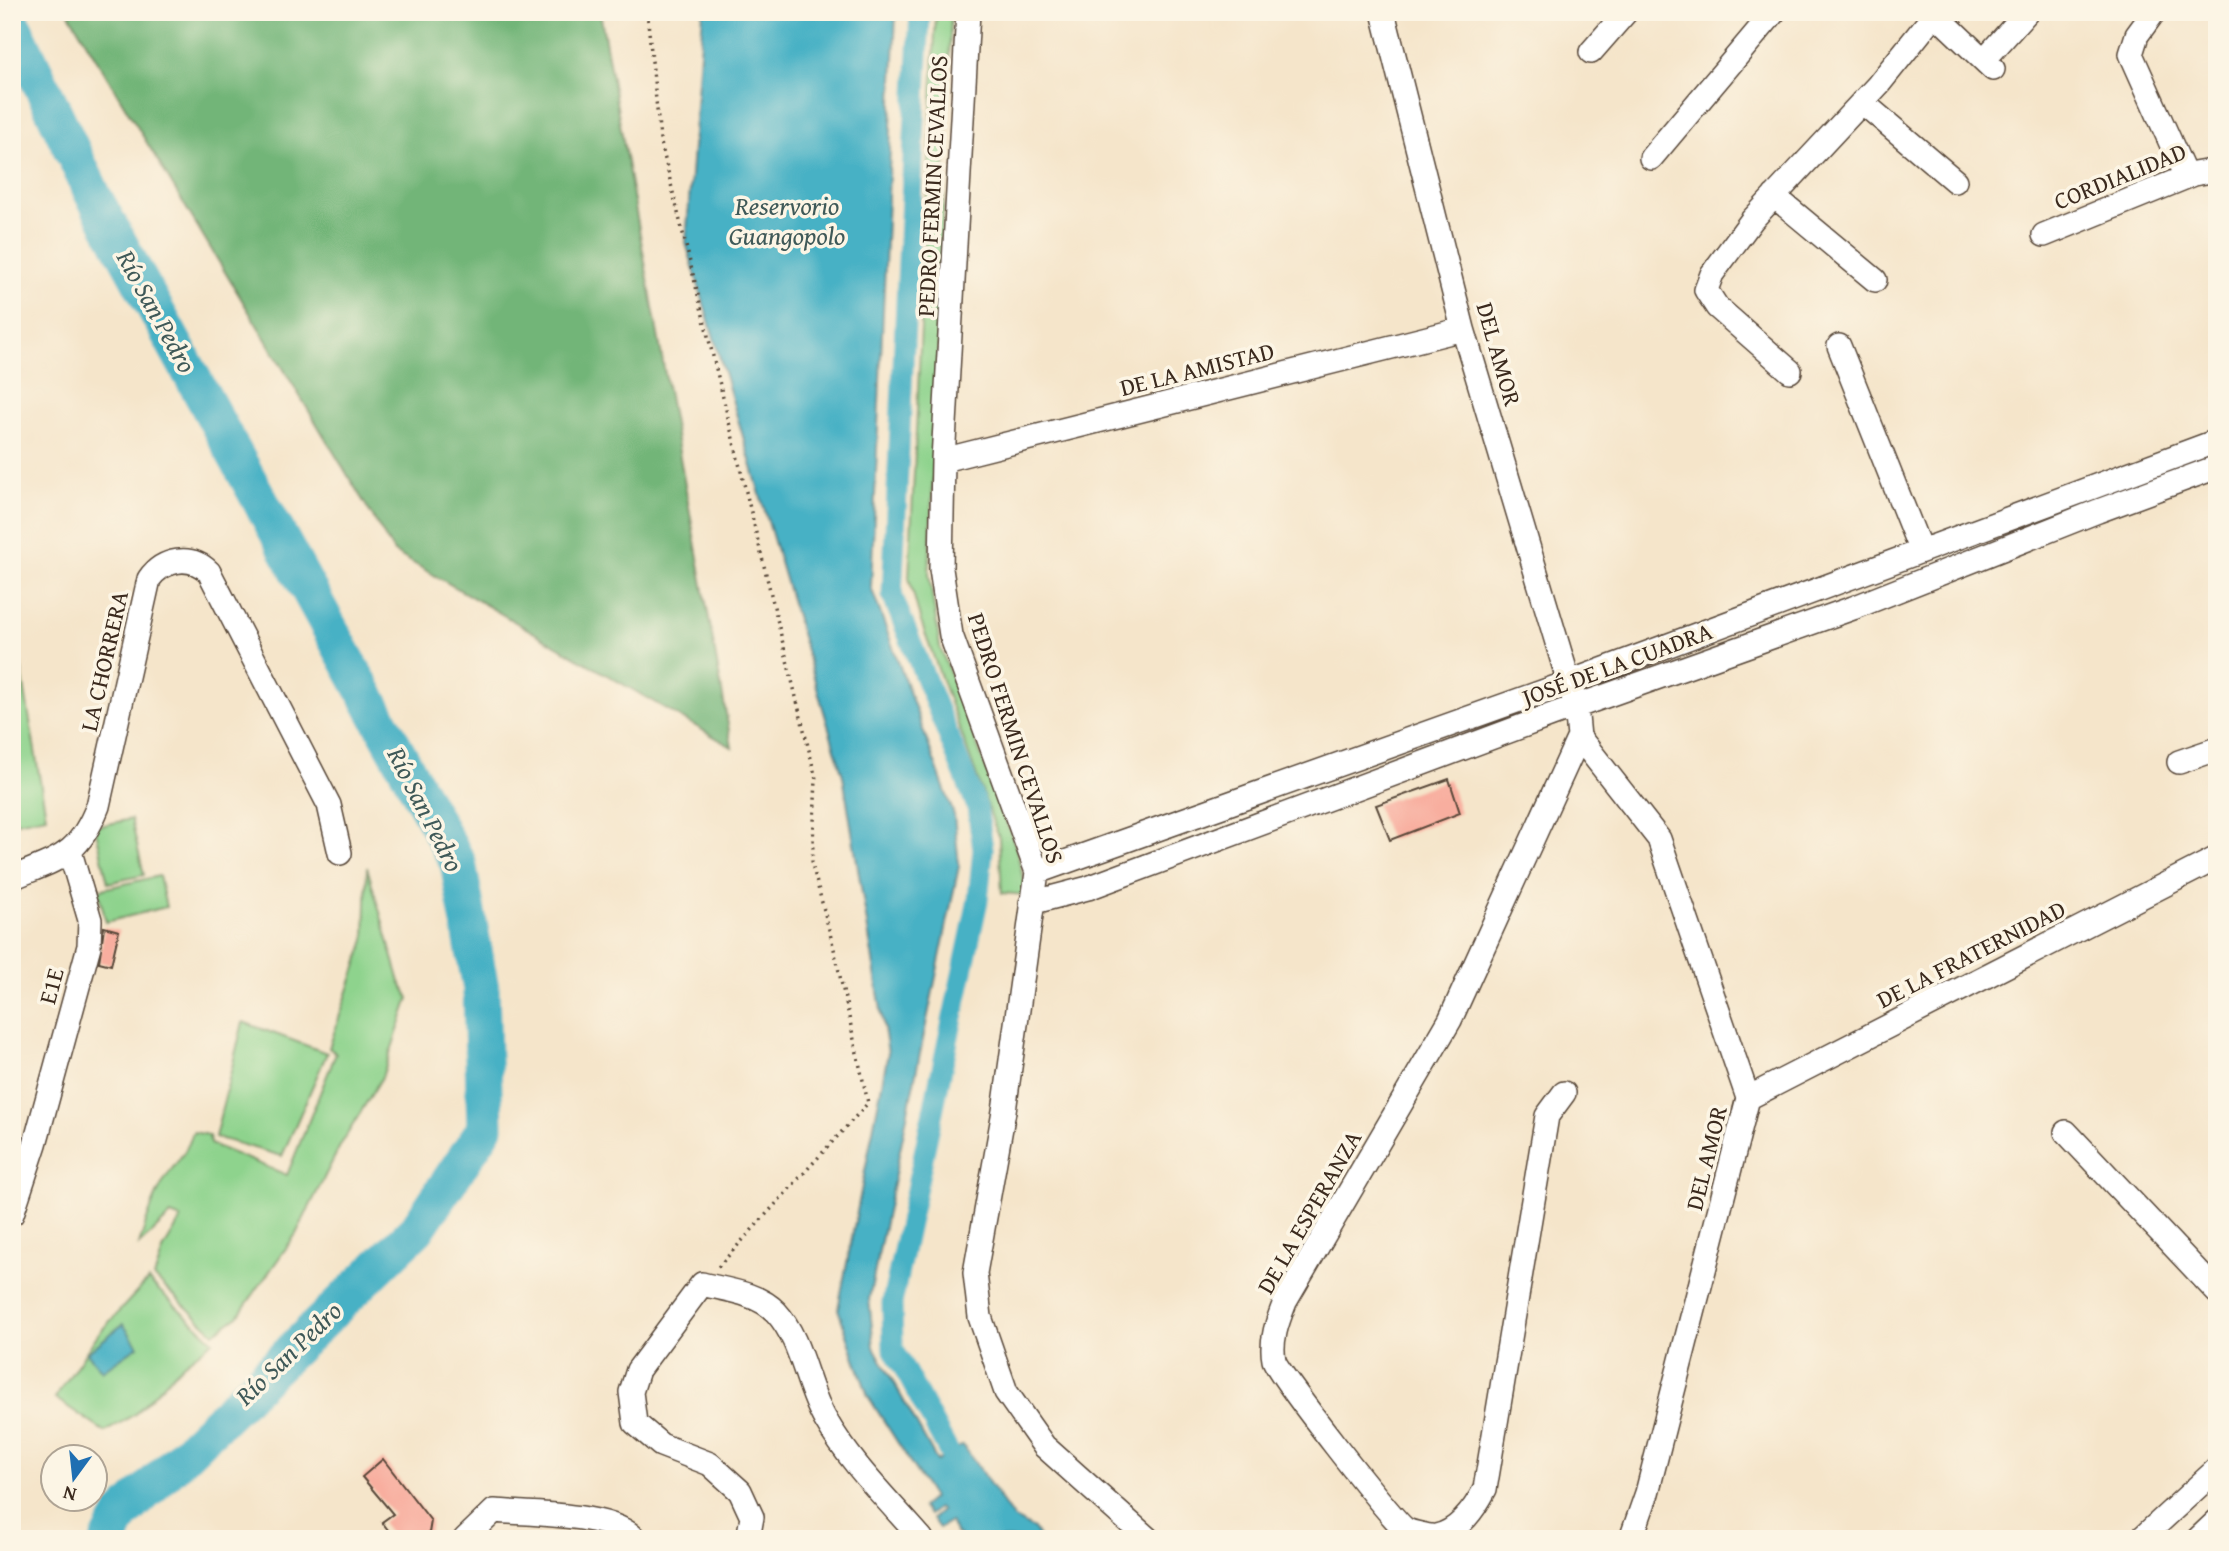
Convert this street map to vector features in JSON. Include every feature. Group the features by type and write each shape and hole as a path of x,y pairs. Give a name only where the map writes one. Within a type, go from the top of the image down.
{"street":[{"name":"PEDRO FERMIN CEVALLOS","path":"968,12 943,460 941,569 951,635 1037,872 1004,1111 975,1273 981,1317 1006,1392 1044,1446 1148,1539"},
{"name":"DEL AMOR","path":"1383,12 1463,329 1576,706"},
{"path":"1591,52 1626,12"},
{"path":"1651,158 1774,12"},
{"path":"1790,371 1717,307 1706,290 1712,274 1774,196 1862,102 1934,13 1989,64 2027,12"},
{"path":"2154,12 2137,35 2132,54 2186,177"},
{"path":"1862,102 1955,181"},
{"name":"CORDIALIDAD","path":"2044,235 2186,177 2217,170"},
{"path":"1774,196 1875,280"},
{"name":"DE LA AMISTAD","path":"943,460 1463,329"},
{"path":"1839,346 1920,549"},
{"name":"JOSÉ DE LA CUADRA","path":"1037,872 1567,683 1920,549 2217,441"},
{"name":"JOSÉ DE LA CUADRA","path":"1031,903 1088,888 1576,706 1853,608 2217,467"},
{"path":"2088,488 2098,511"},
{"name":"LA CHORRERA","path":"12,878 69,852 83,841 98,806 149,579 156,569 178,560 204,567 209,572 329,805 340,853"},
{"path":"1841,580 1853,608"},
{"path":"1576,706 1579,737"},
{"name":"DEL AMOR","path":"1579,737 1659,839 1748,1098 1647,1493 1631,1539"},
{"name":"DE LA ESPERANZA","path":"1564,1093 1547,1116 1485,1489 1473,1510 1458,1524 1435,1536 1406,1529 1296,1396 1274,1361 1275,1329 1285,1303 1450,1020 1579,737"},
{"path":"2179,762 2217,749"},
{"path":"1307,775 1317,803"},
{"name":"E1E","path":"12,1214 35,1144 89,946 90,920 69,852"},
{"name":"DE LA FRATERNIDAD","path":"1748,1098 2217,858"},
{"path":"2066,1132 2217,1292"},
{"path":"748,1539 752,1517 740,1491 709,1464 661,1445 635,1423 631,1392 638,1370 702,1284 751,1297 775,1311 789,1333 824,1418 848,1453 922,1539"},
{"path":"2152,1535 2217,1469"},
{"path":"466,1539 494,1511 608,1523 629,1531 635,1539"},
{"path":"2198,1539 2217,1521"}],"path":[{"path":"647,12 660,139 816,779 812,864 868,1103 702,1284"}],"green space":[{"path":"68,12 600,12 732,747 394,552"},
{"path":"936,12 951,12 929,575 940,647 1016,848 1027,895 1002,893 999,838 921,622 909,578"},
{"path":"12,614 46,816 12,823"},
{"path":"131,819 144,875 108,883 95,827"},
{"path":"367,867 400,982 409,998 382,1077 340,1146 296,1234 238,1316 214,1333 154,1277 164,1248 181,1219 171,1215 139,1245 144,1228 161,1187 191,1140 193,1132 209,1135 210,1144 287,1175 336,1053 329,1048 365,940"},
{"path":"159,876 166,907 106,922 98,890"},
{"path":"243,1022 327,1053 282,1156 215,1137"},
{"path":"148,1280 213,1341 183,1364 135,1414 105,1432 55,1398 98,1334"}],"water":[{"name":"Reservorio Guangopolo","path":"703,12 896,12 871,587 954,815 959,866 869,1299 874,1347 937,1461 963,1445 1014,1519 1034,1529 1040,1539 966,1539 955,1533 950,1521 939,1528 932,1519 941,1511 938,1508 929,1515 922,1507 933,1498 868,1396 838,1309 888,1053 843,776 686,243"},
{"path":"123,1324 138,1346 102,1371 87,1353"}],"building":[{"path":"1449,779 1460,813 1390,840 1376,805"},
{"path":"104,927 119,931 111,965 99,962"},
{"path":"383,1459 431,1521 428,1539 395,1539 382,1522 393,1514 362,1477"}],"waterway":[{"path":"920,12 892,595 977,807 983,849 978,900 892,1303 893,1348 950,1454"},
{"name":"Río San Pedro","path":"12,23 93,195 458,863 481,989 485,1128 417,1229 122,1515 109,1539"}]}
